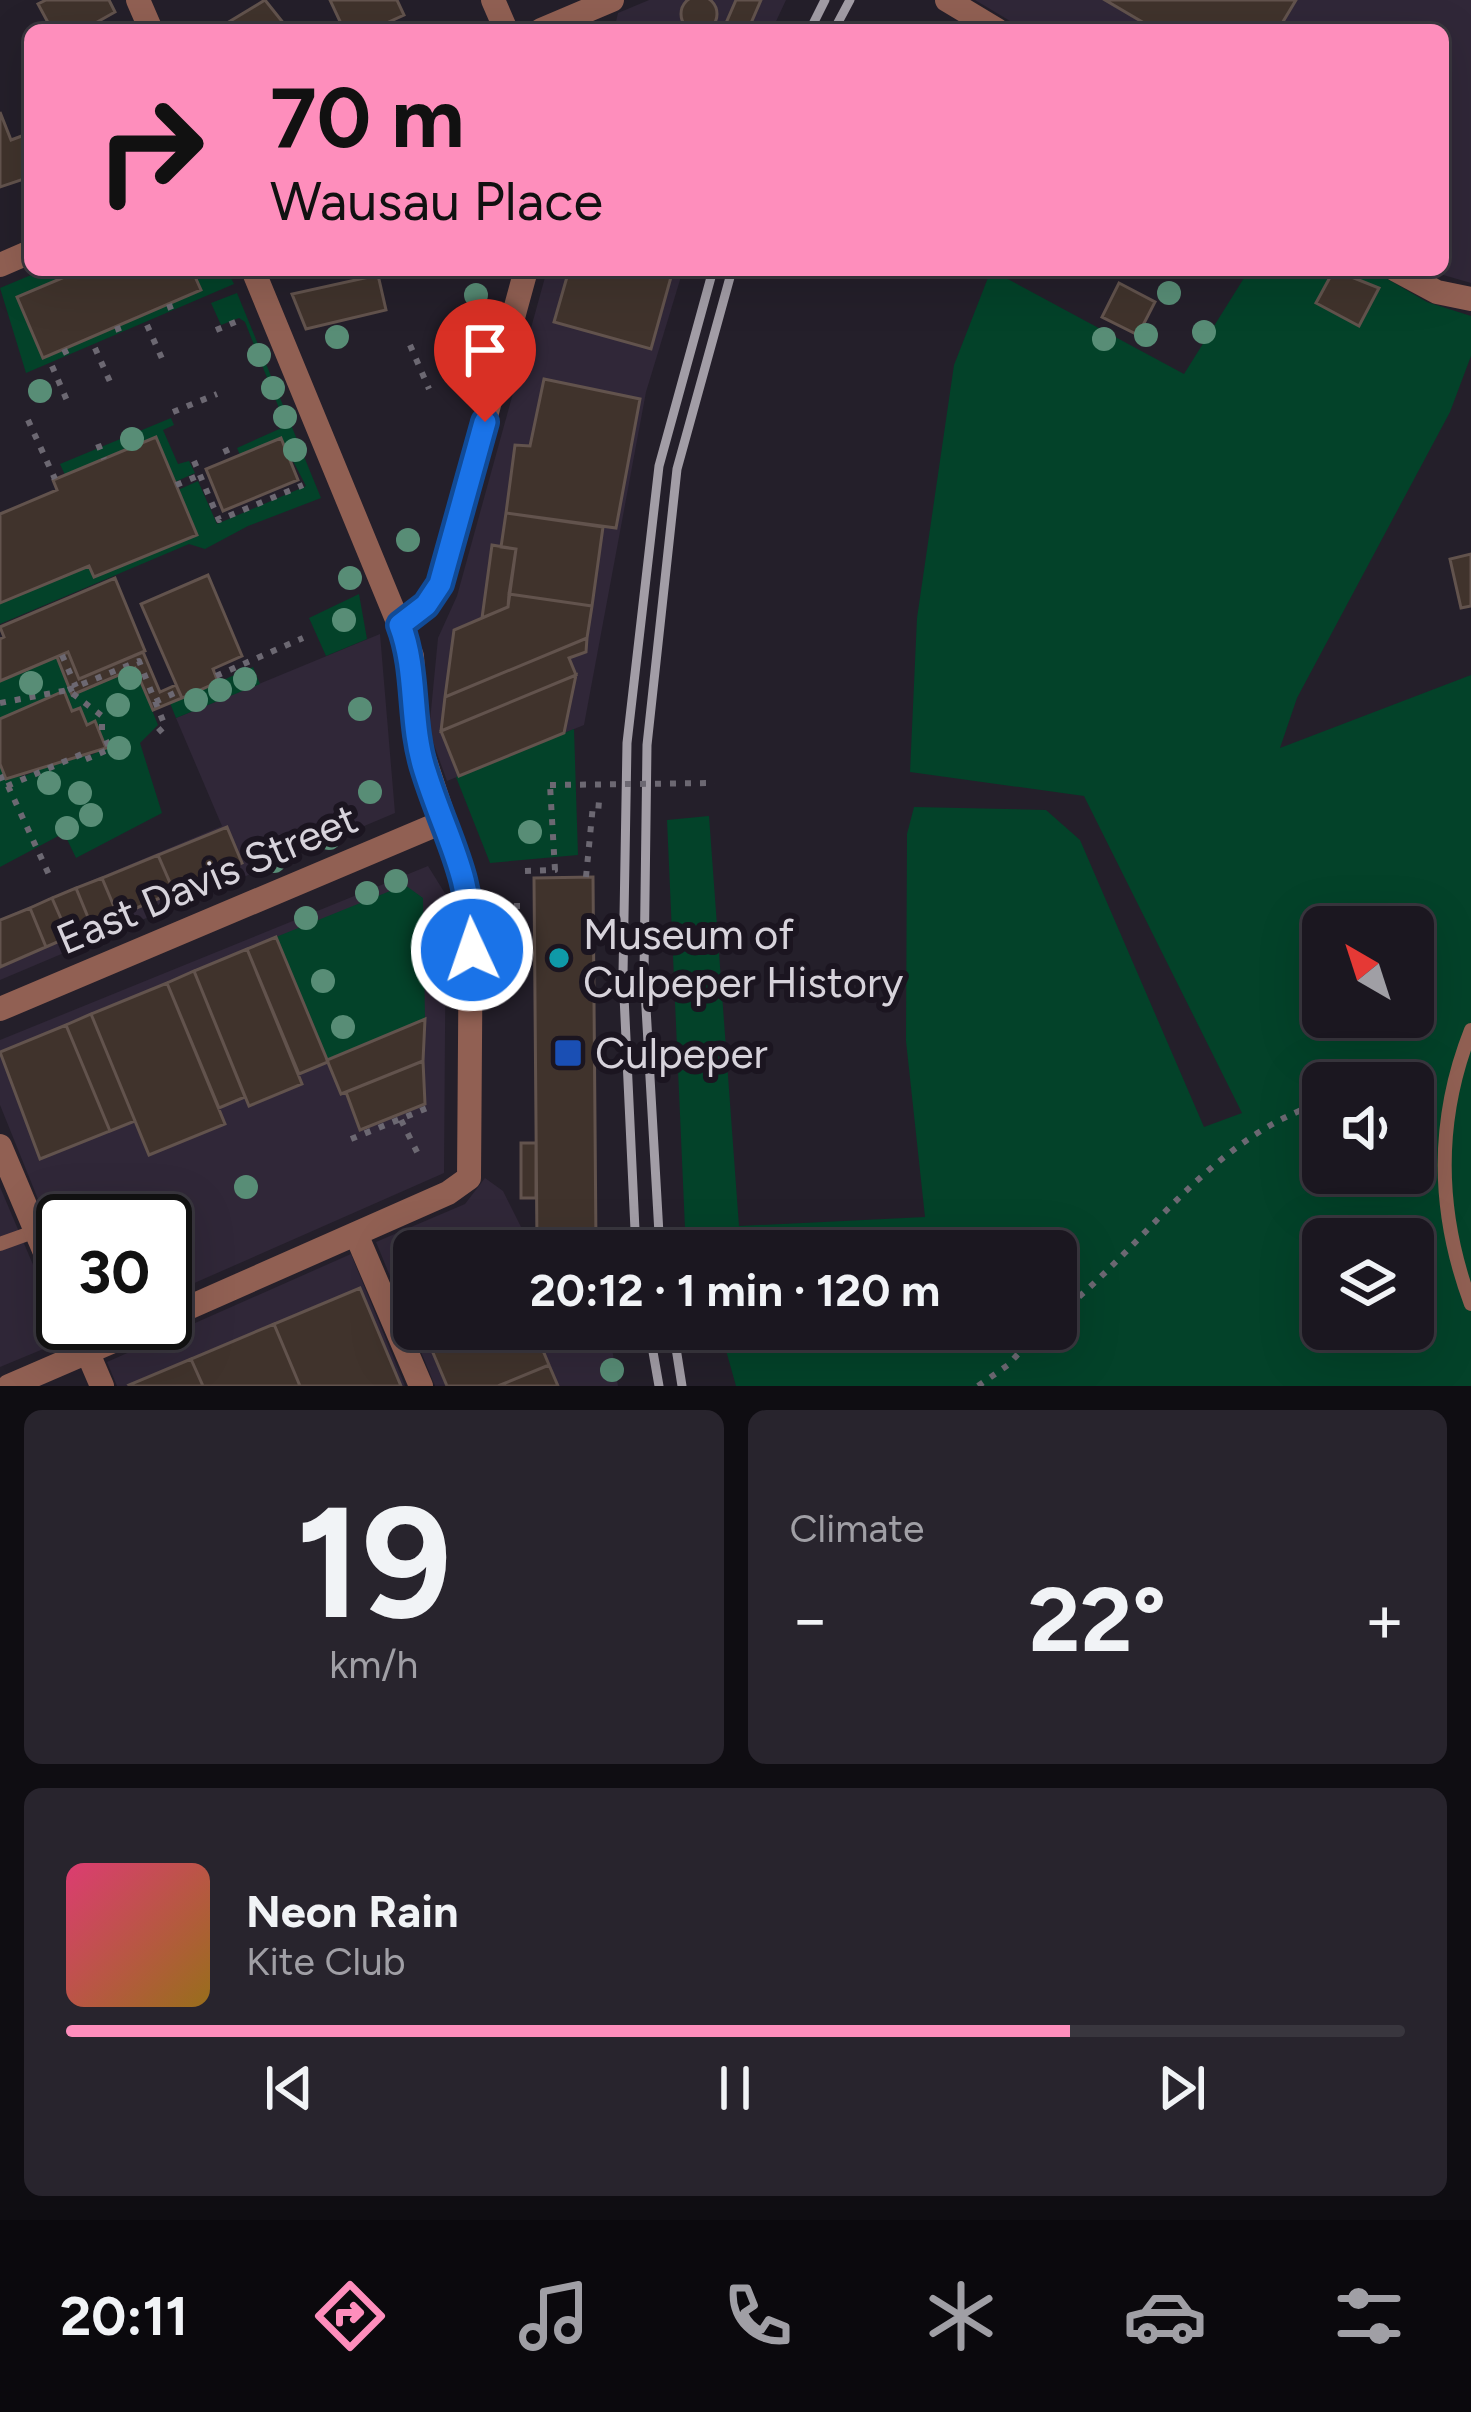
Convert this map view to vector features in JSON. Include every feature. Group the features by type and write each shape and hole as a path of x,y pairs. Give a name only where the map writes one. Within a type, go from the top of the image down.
{"street":[{"path":"946,0 987,24"},
{"path":"561,24 601,12"},
{"path":"192,1306 448,1193 469,1178 471,906 425,772 412,656 255,276"},
{"path":"400,625 426,605 440,584 524,276"},
{"path":"1407,276 1437,292 1471,299"},
{"name":"East Davis Street","path":"0,1009 445,820"},
{"path":"0,1146 36,1231"},
{"path":"356,1234 421,1386"},
{"path":"9,1386 92,1350"},
{"path":"87,1352 102,1386"}],"lane":[{"path":"1471,1030 1448,1108 1443,1149 1449,1230 1471,1304"},
{"path":"0,1244 36,1231"}],"path":[{"path":"169,304 173,315"},
{"path":"216,330 240,320"},
{"path":"117,326 121,337"},
{"path":"147,326 164,363"},
{"path":"410,345 429,389"},
{"path":"94,348 112,385"},
{"path":"64,349 69,359"},
{"path":"52,366 68,403"},
{"path":"173,412 217,394"},
{"path":"28,420 55,479"},
{"path":"98,444 104,458"},
{"path":"225,448 230,459"},
{"path":"194,461 219,520 303,484"},
{"path":"176,485 200,475"},
{"path":"216,676 303,638"},
{"path":"8,786 82,754 84,760 110,749 102,734 102,716 72,688 62,655"},
{"path":"0,703 72,688 139,661 165,726 155,735"},
{"path":"155,702 178,691"},
{"path":"0,775 51,879"},
{"path":"525,871 555,870 550,785 715,783"},
{"path":"586,877 593,806 606,806"},
{"path":"351,1139 430,1107"},
{"path":"1077,1299 1177,1196 1238,1144 1302,1111"},
{"path":"400,1120 418,1154"},
{"path":"978,1386 1022,1350"}],"shaded area":[{"path":"649,0 786,0 775,24 615,24 618,13"},
{"path":"975,0 1471,0 1471,283 1447,276 1449,24 1015,24"},
{"path":"545,276 681,276 646,392 584,725 447,781 429,731 438,638 457,596"},
{"path":"380,634 395,813 0,980 0,919 222,826 176,718"},
{"path":"428,866 446,895 444,1173 192,1284 192,1194 36,1194 0,1105 0,1040"},
{"path":"485,1178 503,1191 522,1230 404,1230 465,1204"},
{"path":"0,1187 36,1272 36,1350 41,1350 0,1367"},
{"path":"393,1235 393,1283 376,1242"},
{"path":"351,1254 405,1386 117,1386 107,1362 134,1350 192,1350 192,1324"},
{"path":"420,1350 612,1350 618,1386 435,1386"}],"green space":[{"path":"29,276 230,276 234,284 26,373 0,288"},
{"path":"989,276 1002,276 1184,374 1245,276 1382,276 1427,302 1471,316 1471,356 1450,412 1297,698 1280,748 1471,675 1471,1386 736,1386 726,1350 1077,1350 1077,1230 685,1230 667,820 709,816 739,1226 925,1217 906,1041 907,834 914,807 1046,810 1080,840 1204,1127 1242,1113 1084,796 910,772 917,618 954,365"},
{"path":"237,293 321,498 248,526 205,549 189,544 0,624 0,603 89,566 95,577 196,535 178,490 198,481 217,524 306,486 281,438 240,455 237,448 286,426 245,322 239,318 221,325 211,303"},
{"path":"171,418 174,425 163,430 178,464 189,461 195,473 175,482 156,437 65,475 60,464"},
{"path":"359,594 367,639 326,656 309,618"},
{"path":"57,657 72,694 135,668 158,725 140,743 162,813 76,858 64,833 0,867 0,764 6,778 19,773 22,777 84,751 87,757 106,748 96,722 87,725 80,708 72,711 64,691 0,719 0,681"},
{"path":"253,667 260,684 176,718 170,703"},
{"path":"574,729 578,855 490,863 456,777"},
{"path":"405,885 423,898 425,1019 327,1060 276,937"}],"building":[{"path":"689,-1 709,-1 716,7 714,24 682,21 682,7"},
{"path":"109,0 115,12 94,24 49,24 38,4"},
{"path":"265,0 284,24 225,24"},
{"path":"330,0 397,0 404,15 384,24 341,24"},
{"path":"736,0 761,0 751,24 726,24"},
{"path":"1105,0 1296,0 1282,24 1146,24"},
{"path":"0,112 11,140 24,135 24,179 0,187"},
{"path":"67,276 195,276 201,290 43,358 17,297"},
{"path":"378,276 386,310 306,329 292,294"},
{"path":"567,276 671,276 651,349 554,322"},
{"path":"1331,276 1349,276 1379,288 1359,326 1316,303"},
{"path":"1119,283 1155,302 1138,335 1102,317"},
{"path":"544,379 640,399 616,528 506,513 515,445 530,446"},
{"path":"156,437 197,535 94,577 89,566 0,603 0,514 57,490 53,480"},
{"path":"281,438 298,480 223,511 206,469"},
{"path":"506,513 603,527 592,606 509,594 516,549 501,547"},
{"path":"492,545 516,549 508,607 482,618"},
{"path":"1471,554 1471,606 1461,608 1450,559"},
{"path":"208,575 242,656 213,669 218,682 182,698 141,604"},
{"path":"115,578 145,651 79,679 68,652 0,681 0,639 4,637 0,627"},
{"path":"509,594 592,606 587,638 445,697 454,630 508,607"},
{"path":"587,638 586,652 569,658 576,675 441,731 445,697"},
{"path":"68,652 79,679 143,652 160,692 176,685 182,698 153,710 135,668 72,695 57,657"},
{"path":"576,675 564,733 459,776 441,731"},
{"path":"64,691 72,711 80,708 87,725 95,721 106,748 6,779 0,764 0,719"},
{"path":"227,827 242,863 174,892 158,855"},
{"path":"158,855 174,892 118,916 102,878"},
{"path":"593,877 596,1230 537,1230 534,878"},
{"path":"102,878 118,916 92,927 76,888"},
{"path":"76,888 92,927 69,937 52,898"},
{"path":"52,898 69,937 46,947 30,908"},
{"path":"30,908 46,947 0,967 0,920"},
{"path":"276,937 328,1062 299,1074 247,949"},
{"path":"247,949 302,1084 249,1106 194,971"},
{"path":"194,971 245,1097 219,1108 167,983"},
{"path":"167,983 225,1124 149,1155 91,1014"},
{"path":"91,1014 135,1121 110,1131 66,1025"},
{"path":"425,1019 423,1061 341,1094 327,1060"},
{"path":"66,1025 110,1131 40,1159 0,1052"},
{"path":"423,1061 425,1104 360,1130 346,1092"},
{"path":"521,1143 536,1143 536,1198 521,1198"},
{"path":"360,1288 401,1386 300,1386 274,1324"},
{"path":"274,1324 300,1386 203,1386 191,1359"},
{"path":"432,1350 543,1350 549,1365 498,1386 447,1386"},
{"path":"191,1359 203,1386 129,1385"},
{"path":"549,1365 558,1386 498,1386"}],"railway":[{"path":"813,24 825,0"},
{"path":"837,24 850,0"},
{"path":"635,1230 623,975 627,743 659,466 711,276"},
{"path":"659,1230 644,973 647,745 677,469 730,276"},
{"path":"653,1350 659,1386"},
{"path":"676,1350 682,1386"}],"place":[{"name":"Museum of Culpeper History","path":"559,958"},
{"name":"Culpeper","path":"568,1053"}],"route":[{"path":"472,950 467,879 425,772 417,736 412,656 400,625 426,605 440,584 485,422"}]}
